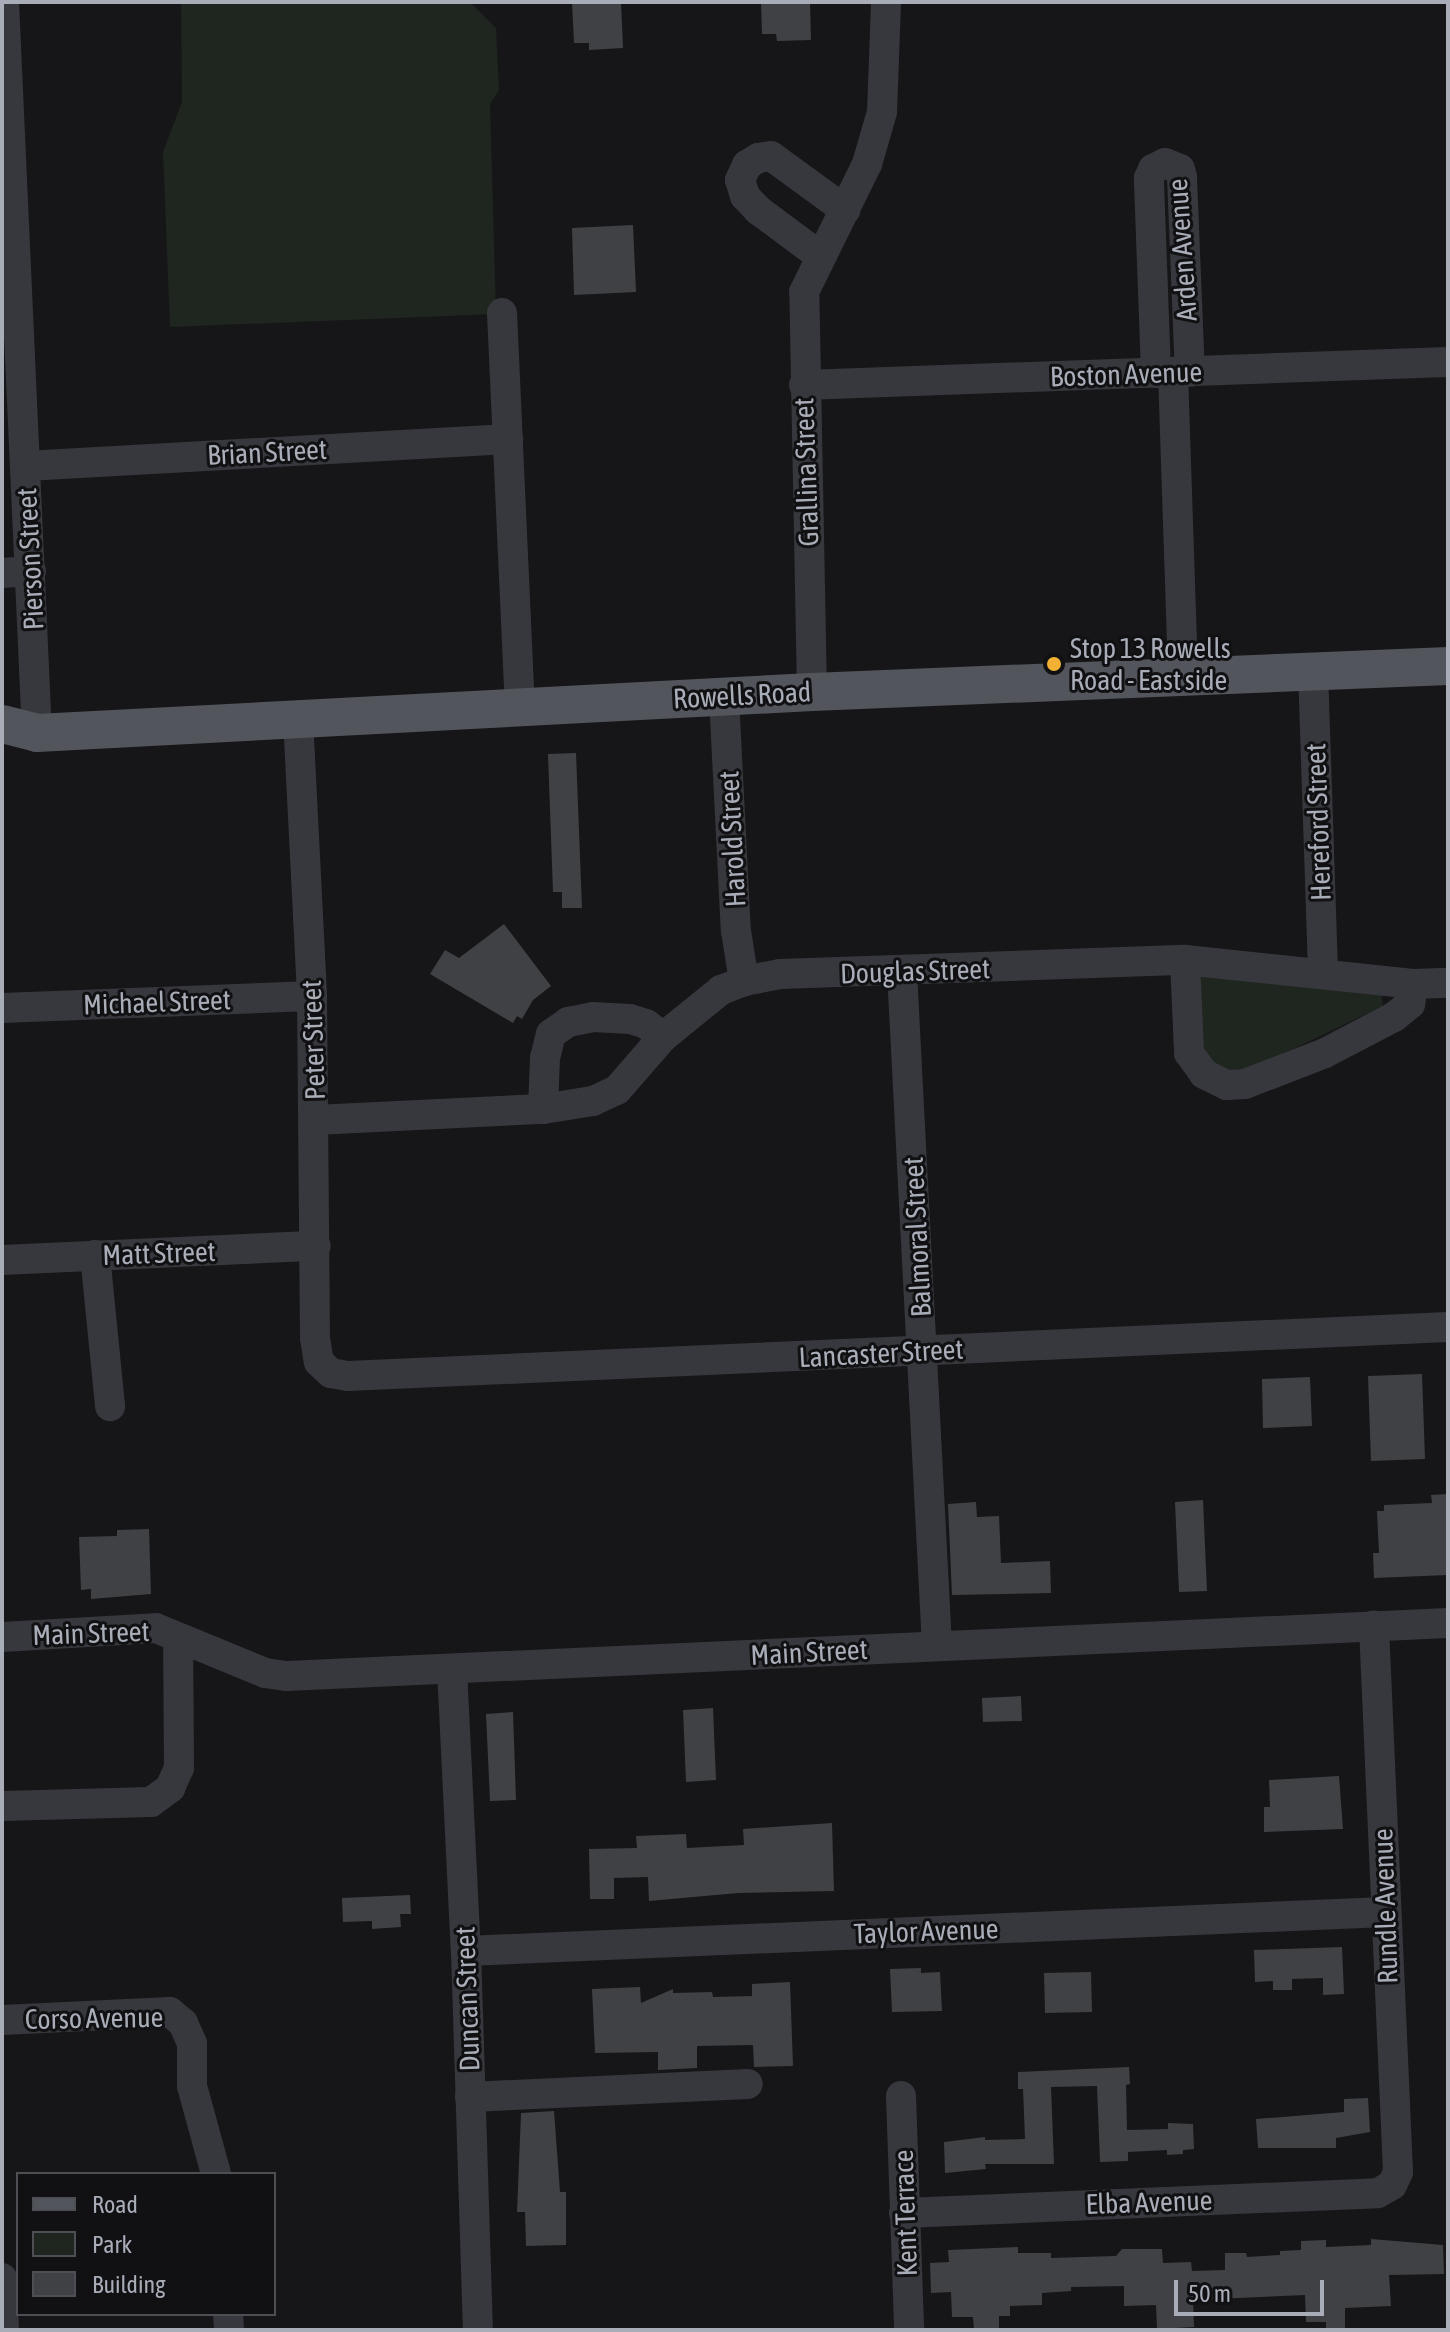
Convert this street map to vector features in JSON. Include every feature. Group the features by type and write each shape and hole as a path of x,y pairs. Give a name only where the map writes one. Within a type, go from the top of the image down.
{"main road":[{"name":"Rowells Road","path":"2,747 20,729 1448,666"}],"street":[{"name":"Pierson Street","path":"4,2 26,466 16,572 20,729"},
{"name":"Grallina Street","path":"812,692 804,292 867,164 882,112 886,2"},
{"path":"820,256 758,210 745,196 740,180 747,165 758,158 771,156 845,210"},
{"name":"Arden Avenue","path":"1173,372 1149,178 1153,169 1165,163 1180,169 1182,177 1173,372 1183,676"},
{"path":"502,313 520,706"},
{"name":"Boston Avenue","path":"804,385 1448,362"},
{"name":"Brian Street","path":"26,466 508,439"},
{"name":"Hereford Street","path":"1313,670 1323,974"},
{"name":"Harold Street","path":"724,697 736,931 744,981"},
{"name":"Peter Street","path":"298,718 312,996 315,1338 319,1362"},
{"path":"1185,960 1189,1053 1204,1074 1227,1085 1245,1084 1325,1053 1394,1017 1410,1004 1413,984"},
{"name":"Douglas Street","path":"315,1120 543,1109 593,1101 617,1090 663,1037 721,990 744,981 780,974 1185,960 1413,984 1448,983"},
{"name":"Balmoral Street","path":"902,972 937,1646"},
{"name":"Michael Street","path":"2,1008 312,996"},
{"path":"543,1109 545,1058 551,1034 568,1022 593,1017 630,1019 646,1024 663,1037"},
{"name":"Matt Street","path":"2,1260 316,1246"},
{"path":"95,1255 110,1406"},
{"name":"Lancaster Street","path":"319,1362 331,1373 348,1376 1448,1327"},
{"name":"Main Street","path":"2,1637 156,1628 281,1676 1448,1623"},
{"name":"Rundle Avenue","path":"1374,1626 1398,2172 1392,2185"},
{"name":"Main Street","path":"2,1806 151,1802 170,1788 179,1768 178,1638"},
{"name":"Duncan Street","path":"452,1669 466,1951 478,2330"},
{"name":"Taylor Avenue","path":"466,1951 1385,1912"},
{"name":"Corso Avenue","path":"2,2020 170,2012 183,2023 192,2043 192,2086 215,2172"},
{"path":"470,2097 748,2084"},
{"name":"Kent Terrace","path":"901,2096 909,2330"},
{"name":"Elba Avenue","path":"904,2213 1378,2193 1392,2185"},
{"path":"2,2278 4,2330"}],"green space":[{"path":"181,2 470,2 496,28 499,90 490,104 496,314 170,327 163,152 182,102"},
{"path":"1195,975 1381,991 1383,1006 1243,1073 1220,1071 1203,1056"}],"building":[{"path":"572,2 621,2 623,48 589,50 589,43 574,43"},
{"path":"761,2 810,2 811,40 777,41 776,34 762,34"},
{"path":"633,225 636,292 574,295 572,228"},
{"path":"576,753 582,908 562,908 562,892 553,892 548,754"},
{"path":"504,924 551,986 533,1000 522,1019 517,1016 513,1023 430,974 445,950 459,958"},
{"path":"1422,1374 1425,1459 1371,1461 1368,1376"},
{"path":"1310,1377 1312,1426 1263,1428 1262,1379"},
{"path":"1448,1494 1448,1575 1374,1578 1373,1553 1379,1553 1377,1511 1384,1511 1384,1505 1432,1503 1431,1495"},
{"path":"1203,1500 1207,1591 1179,1592 1175,1502"},
{"path":"976,1502 977,1517 999,1516 1001,1563 1050,1561 1051,1593 952,1595 948,1504"},
{"path":"149,1529 151,1594 91,1599 91,1589 81,1590 79,1537 117,1536 117,1530"},
{"path":"1021,1696 1022,1721 983,1722 982,1698"},
{"path":"713,1708 716,1780 686,1782 683,1710"},
{"path":"513,1712 516,1800 490,1801 486,1714"},
{"path":"1339,1776 1343,1829 1264,1832 1264,1807 1270,1807 1269,1780"},
{"path":"832,1823 834,1891 738,1893 649,1901 648,1877 614,1878 614,1899 590,1899 589,1849 637,1848 636,1836 686,1834 687,1848 744,1845 743,1829"},
{"path":"410,1895 411,1914 400,1914 401,1927 372,1929 372,1921 343,1922 342,1898"},
{"path":"1342,1947 1344,1994 1323,1995 1323,1978 1292,1979 1292,1990 1273,1990 1273,1981 1255,1982 1254,1950"},
{"path":"921,1968 921,1973 940,1972 942,2011 892,2012 890,1969"},
{"path":"1091,1972 1092,2012 1045,2013 1044,1973"},
{"path":"790,1982 793,2066 754,2067 753,2045 697,2046 697,2068 658,2070 658,2052 595,2053 592,1989 640,1987 641,2003 673,1989 673,1993 712,1992 713,1997 752,1996 752,1984"},
{"path":"1129,2067 1130,2084 1126,2085 1127,2130 1168,2129 1168,2123 1193,2124 1194,2149 1183,2150 1183,2154 1167,2155 1167,2150 1128,2152 1128,2161 1100,2162 1097,2086 1051,2087 1054,2164 985,2164 986,2169 945,2173 944,2142 985,2137 985,2140 1025,2139 1023,2089 1018,2089 1018,2072"},
{"path":"1368,2098 1370,2132 1336,2138 1336,2148 1258,2148 1256,2119 1344,2112 1344,2099"},
{"path":"554,2111 560,2192 566,2192 566,2245 526,2246 525,2212 517,2212 521,2113"},
{"path":"1371,2239 1443,2245 1444,2274 1389,2275 1391,2306 1345,2308 1345,2330 1326,2330 1326,2322 1306,2322 1305,2295 1193,2300 1194,2327 1157,2329 1156,2305 1124,2306 1124,2286 1071,2287 1071,2291 1042,2293 1042,2305 1010,2306 1010,2316 999,2316 999,2330 974,2330 973,2317 952,2317 951,2292 931,2293 930,2263 949,2262 948,2250 1018,2247 1018,2253 1051,2253 1051,2258 1116,2256 1122,2249 1162,2249 1163,2263 1191,2262 1192,2271 1225,2270 1225,2253 1246,2253 1247,2257 1280,2255 1280,2251 1301,2250 1301,2241 1326,2240 1326,2247 1371,2245"}],"place":[{"name":"Stop 13 Rowells Road - East side","path":"1054,664"}]}
